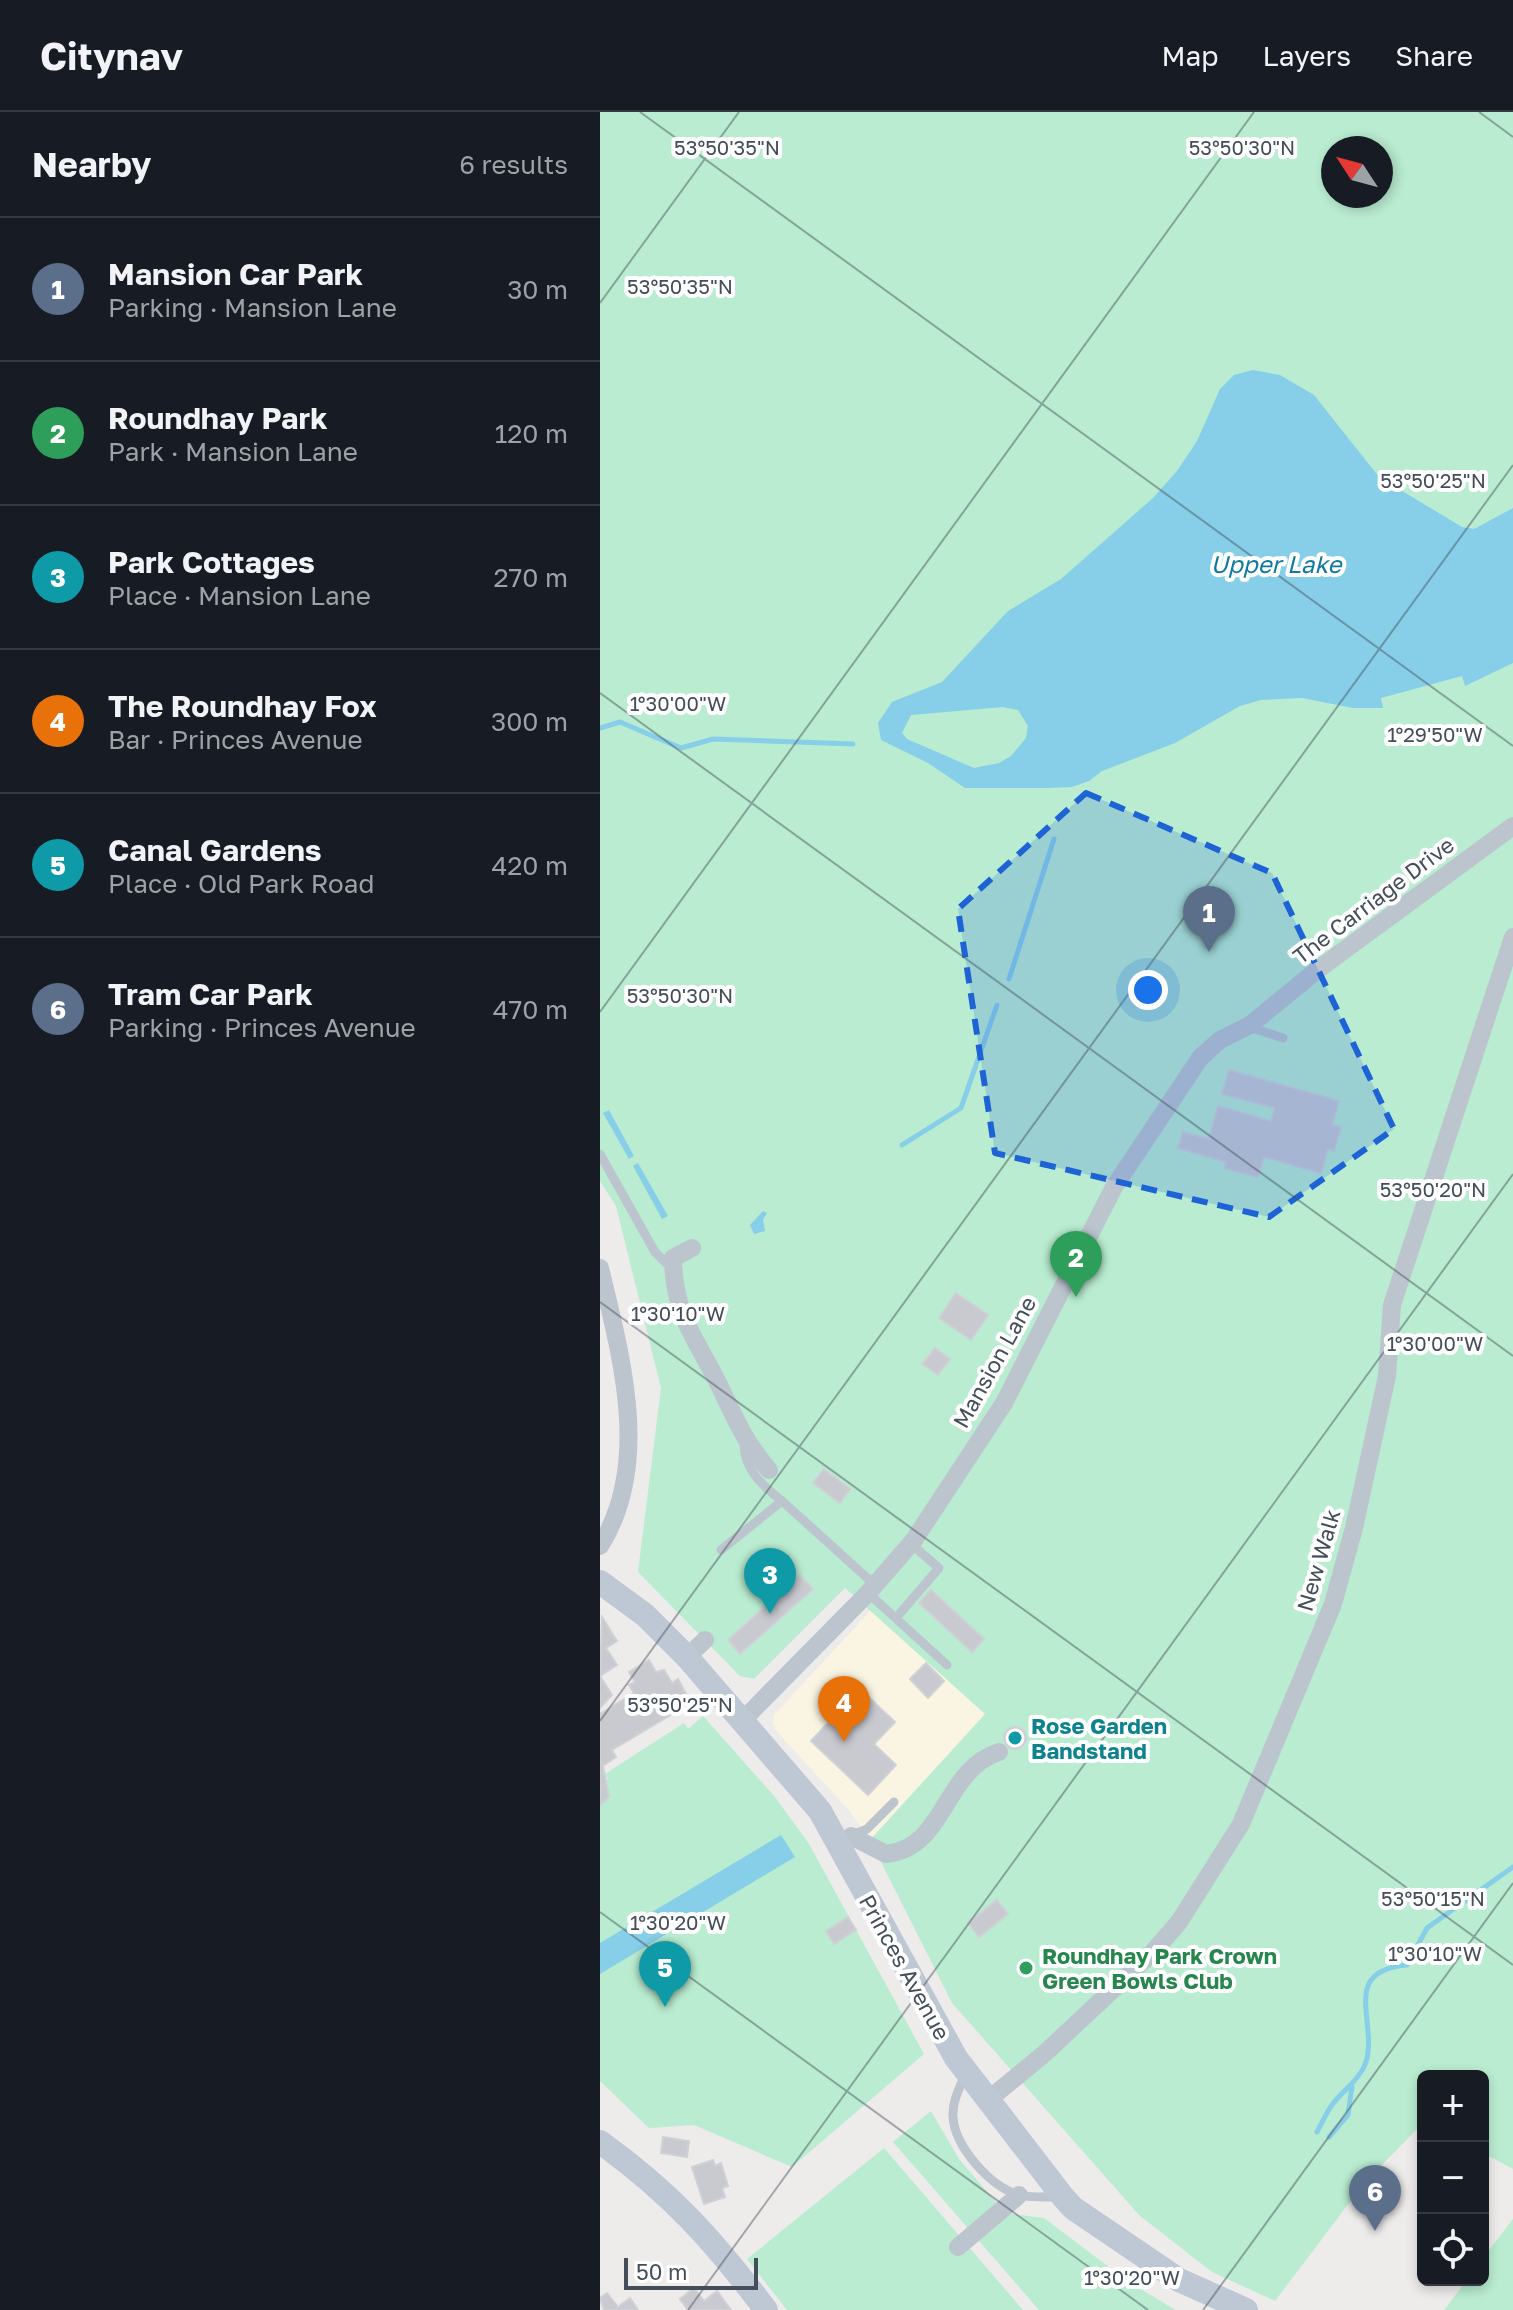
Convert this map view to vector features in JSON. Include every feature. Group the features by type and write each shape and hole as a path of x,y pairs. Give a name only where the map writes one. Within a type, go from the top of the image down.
{"street":[{"name":"The Carriage Drive","path":"1255,1021 1513,826"},
{"name":"New Walk","path":"988,2100 1044,2054 1153,1952 1179,1922 1241,1824 1333,1604 1354,1528 1387,1376 1392,1305 1513,937"},
{"name":"Mansion Lane","path":"743,1720 911,1544 1004,1403 1114,1187 1200,1058 1220,1040 1255,1021"},
{"path":"692,1248 673,1258 673,1270 688,1330 744,1441 769,1470"},
{"path":"600,1268 618,1345 627,1418 626,1481 615,1522 600,1546"},
{"name":"Princes Avenue","path":"600,1582 645,1615 687,1657 844,1839 905,1969 967,2072 1063,2197 1073,2208 1179,2280 1246,2310"},
{"path":"687,1657 705,1640"},
{"path":"844,1839 886,1854 912,1847 928,1835 960,1780 986,1756 999,1752"},
{"path":"600,2142 642,2173 685,2211 766,2310"},
{"path":"958,2247 1019,2195"}],"lane":[{"path":"1255,1021 1283,1038"},
{"path":"600,1154 655,1252 673,1270"},
{"path":"744,1441 747,1462 758,1481 782,1501 896,1618 947,1665"},
{"path":"721,1550 782,1501"},
{"path":"896,1618 939,1568 911,1544"},
{"path":"844,1839 867,1829 894,1802"},
{"path":"967,2072 953,2119 960,2140 983,2171 1019,2195 1063,2197"}],"highlighted area":[{"path":"1086,793 1272,873 1394,1129 1269,1217 995,1153 958,909"}],"shaded area":[{"path":"924,1553 986,1714 870,1840 848,1809 778,1733 773,1724 774,1715"}],"green space":[{"path":"600,112 1513,112 1513,2169 1489,2156 1489,2070 1417,2070 1417,2129 1365,2182 1275,2301 1212,2272 1139,2215 952,2003 870,1840 985,1714 845,1588 754,1679 740,1676 638,1572 661,1388 616,1206 600,1181"},
{"path":"703,1716 775,1797 809,1844 924,2054 792,2167 694,2125 649,2128 600,2081 600,1805 609,1797 605,1774 684,1723 688,1729"},
{"path":"931,2111 959,2159 1005,2213 1044,2218 1130,2283 1176,2310 1039,2310 893,2142"},
{"path":"884,2148 1023,2310 787,2310 747,2259"},
{"path":"1513,2219 1513,2310 1444,2310 1462,2286 1489,2286 1489,2250"}],"water":[{"name":"Upper Lake","path":"1253,370 1280,375 1314,395 1379,477 1462,527 1474,529 1513,508 1513,663 1465,686 1462,676 1381,698 1383,708 1353,708 1302,698 1261,700 1240,706 1175,743 1102,771 1089,781 1072,787 965,788 928,763 881,740 878,723 892,702 942,682 1008,611 1061,579 1153,498 1177,471 1197,441 1220,389 1234,375","holes":["1003,707 1018,710 1028,726 1026,738 1011,756 999,763 974,768 907,739 902,733 911,715"]},
{"path":"609,1110 634,1156 629,1159 603,1113"},
{"path":"638,1163 668,1216 662,1219 633,1166"},
{"path":"763,1211 767,1213 763,1220 765,1231 754,1234 750,1225"},
{"path":"781,1835 795,1857 600,1974 600,1943"}],"building":[{"path":"1229,1070 1339,1101 1332,1125 1341,1127 1334,1151 1328,1149 1321,1173 1264,1157 1258,1177 1224,1168 1226,1162 1178,1148 1183,1132 1209,1139 1218,1106 1271,1121 1275,1108 1222,1094"},
{"path":"956,1293 988,1315 971,1340 939,1318"},
{"path":"935,1348 950,1359 938,1375 922,1364"},
{"path":"824,1469 850,1489 840,1503 813,1483"},
{"path":"800,1575 813,1589 740,1654 728,1640"},
{"path":"931,1590 984,1639 972,1652 919,1603"},
{"path":"602,1617 617,1641 606,1648 617,1665 600,1676"},
{"path":"649,1660 656,1672 664,1670 672,1683 678,1679 691,1703 612,1750 616,1757 603,1766 609,1797 600,1805 600,1714 634,1693 629,1685 635,1682 629,1672"},
{"path":"926,1663 944,1681 928,1698 910,1679"},
{"path":"600,1676 612,1695 600,1708"},
{"path":"860,1689 895,1722 874,1744 896,1765 868,1795 811,1741"},
{"name":"Rose Garden Bandstand","path":"1015,1727 1023,1730 1026,1738 1023,1746 1015,1749 1007,1746 1004,1738 1007,1730"},
{"path":"997,1900 1008,1914 979,1937 968,1923"},
{"path":"848,1917 856,1930 834,1944 826,1931"},
{"path":"663,2137 689,2141 687,2157 661,2153"},
{"path":"713,2160 715,2166 721,2163 728,2186 722,2188 725,2197 704,2204 692,2167"},
{"path":"694,2288 704,2301 717,2291 731,2310 688,2310 680,2299"},
{"path":"607,2293 618,2307 630,2298 638,2310 604,2310 600,2298"}],"waterway":[{"path":"600,728 620,722 681,748 713,739 853,744"},
{"path":"1009,979 1054,839"},
{"path":"902,1145 961,1108 997,1005"},
{"path":"1317,2132 1332,2105 1364,2067 1368,2051 1367,1989 1373,1978 1386,1969 1407,1965 1427,1928 1513,1867"},
{"path":"1329,2137 1348,2115 1352,2086"}],"place":[{"name":"Mansion Car Park","path":"1209,952"},
{"name":"Roundhay Park","path":"1076,1297"},
{"name":"Park Cottages","path":"770,1614"},
{"name":"Rose Garden Bandstand","path":"1015,1738"},
{"name":"The Roundhay Fox","path":"844,1742"},
{"name":"Roundhay Park Crown Green Bowls Club","path":"1026,1968"},
{"name":"Canal Gardens","path":"665,2007"},
{"name":"Tram Car Park","path":"1375,2231"}]}
